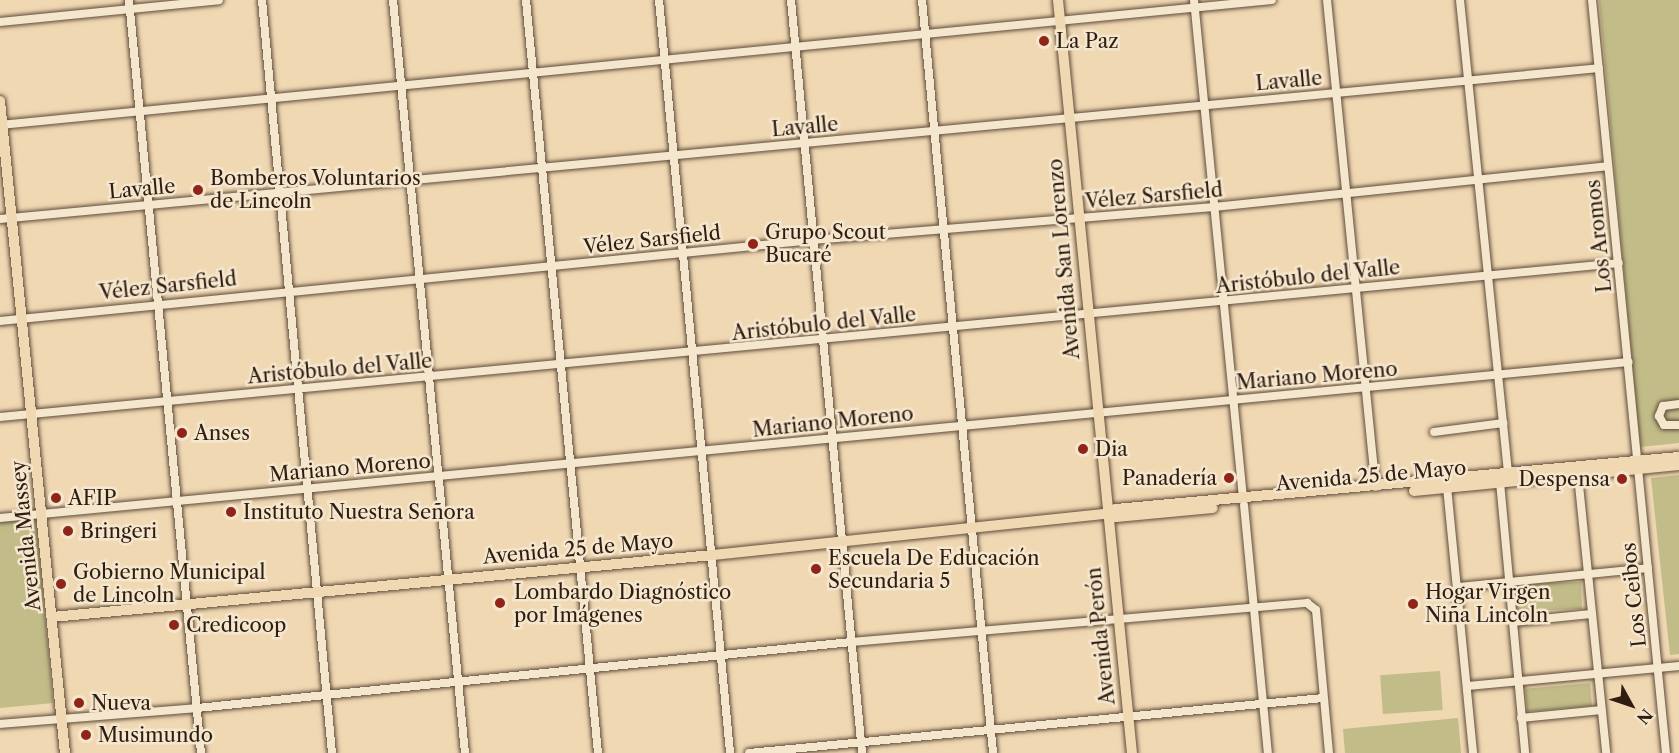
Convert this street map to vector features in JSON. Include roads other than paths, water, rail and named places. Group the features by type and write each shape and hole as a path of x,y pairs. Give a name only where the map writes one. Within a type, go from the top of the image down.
{"main road":[{"name":"Avenida San Lorenzo","path":"1058,0 1106,514"},
{"name":"Avenida Massey","path":"0,101 1,125 14,218 21,318 65,753"},
{"path":"1638,465 1679,457"},
{"path":"1638,465 1679,465"},
{"name":"Avenida 25 de Mayo","path":"1376,491 1447,487 1504,478 1578,475 1638,465"},
{"name":"Avenida 25 de Mayo","path":"52,617 713,555 1106,514 1116,509 1244,502 1376,491 1638,465"},
{"name":"Avenida Perón","path":"1106,514 1132,753"}],"street":[{"path":"129,0 167,402 179,502 201,753"},
{"path":"0,22 130,11 219,0"},
{"path":"262,0 297,388 320,591 332,753"},
{"path":"393,0 465,753"},
{"path":"526,0 597,753"},
{"path":"659,0 730,753"},
{"path":"791,0 840,542 862,753"},
{"path":"922,0 933,131 975,528 993,753"},
{"path":"1,125 532,70 664,61 796,46 1060,22 1194,4 1272,0"},
{"path":"1327,0 1376,491"},
{"path":"1460,0 1503,423 1510,581 1524,753"},
{"name":"Los Aromos","path":"1592,0 1638,465"},
{"path":"1194,4 1221,302 1244,502 1268,753"},
{"name":"Lavalle","path":"0,219 412,182 1203,104 1599,68"},
{"name":"Vélez Sarsfield","path":"0,321 158,303 813,240 1213,207 1608,166"},
{"name":"Aristóbulo del Valle","path":"0,417 297,388 430,378 1619,263"},
{"name":"Mariano Moreno","path":"0,518 1629,362"},
{"path":"1679,404 1663,406 1659,416 1664,425 1679,425"},
{"path":"1434,432 1503,423"},
{"name":"Los Ceibos","path":"1638,465 1666,753"},
{"path":"1578,475 1606,753"},
{"path":"1447,487 1459,587 1473,753"},
{"path":"1459,587 1648,568"},
{"path":"0,724 197,708 851,642 982,633 1253,606 1314,605 1329,753"},
{"path":"1513,622 1592,614"},
{"path":"1468,686 1679,666"},
{"path":"749,753 1323,698"},
{"path":"1521,718 1602,710"}],"place":[{"name":"La Paz","path":"1044,41"},
{"name":"Bomberos Voluntarios de Lincoln","path":"198,190"},
{"name":"Grupo Scout Bucaré","path":"753,244"},
{"name":"Anses","path":"182,433"},
{"name":"Dia","path":"1083,449"},
{"name":"Panadería","path":"1229,478"},
{"name":"Despensa","path":"1622,479"},
{"name":"AFIP","path":"56,498"},
{"name":"Instituto Nuestra Señora","path":"231,512"},
{"name":"Bringeri","path":"68,531"},
{"name":"Escuela De Educación Secundaria 5","path":"816,569"},
{"name":"Gobierno Municipal de Lincoln","path":"61,584"},
{"name":"Lombardo Diagnóstico por Imágenes","path":"500,603"},
{"name":"Hogar Virgen Niña Lincoln","path":"1413,604"},
{"name":"Credicoop","path":"174,625"},
{"name":"Nueva","path":"79,703"},
{"name":"Musimundo","path":"86,735"}]}
